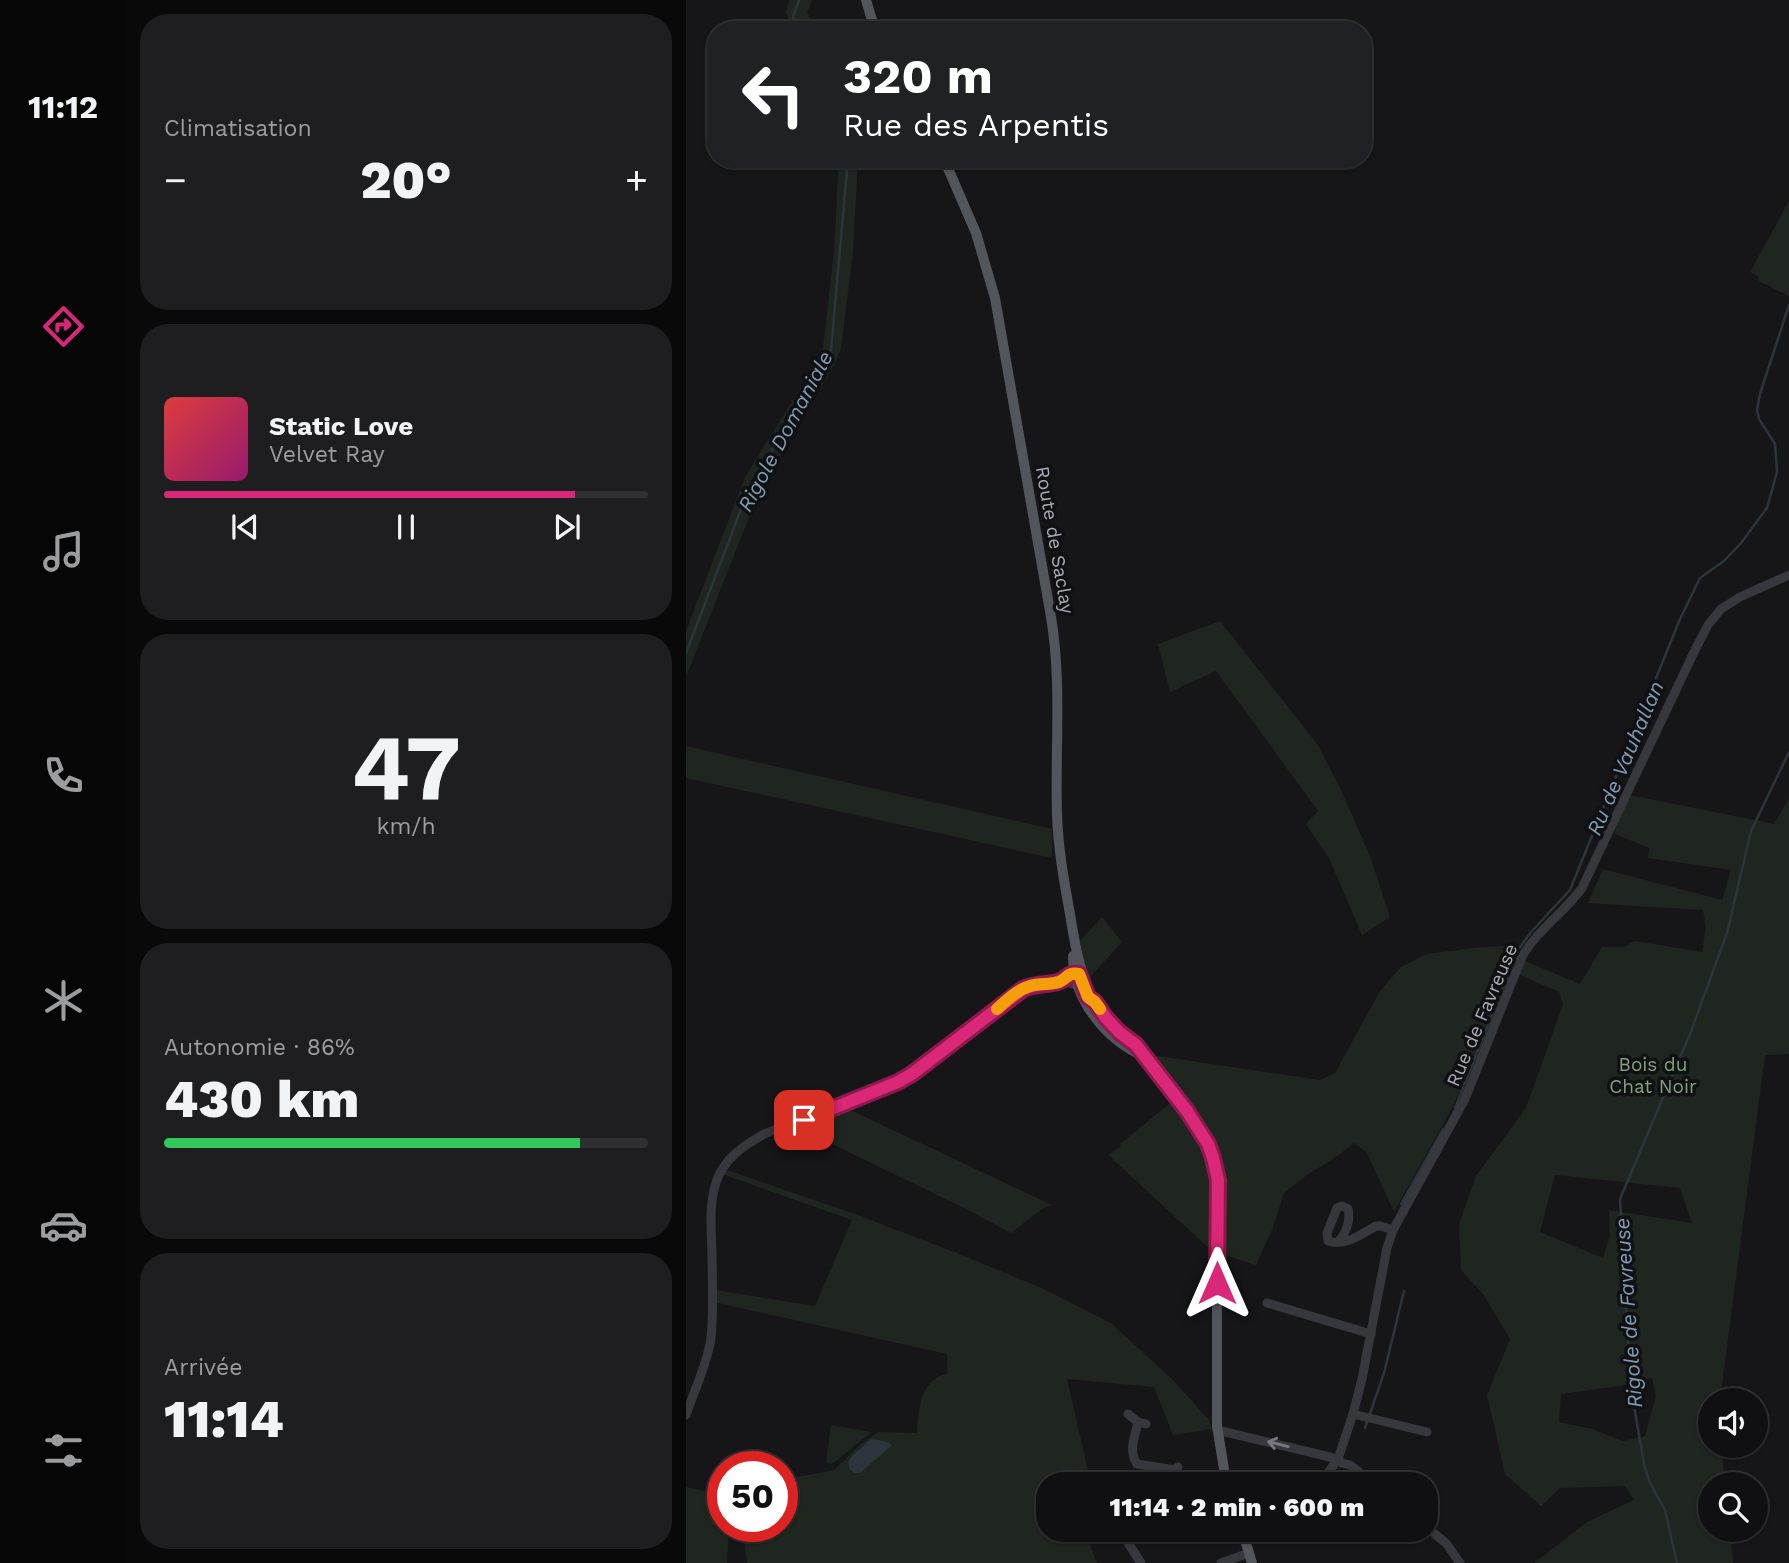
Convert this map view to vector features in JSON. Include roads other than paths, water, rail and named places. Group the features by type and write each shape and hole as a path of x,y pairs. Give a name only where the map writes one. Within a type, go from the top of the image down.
{"main road":[{"path":"866,0 872,21"},
{"name":"Route de Saclay","path":"948,168 976,233 995,298 1054,637 1057,680 1058,831 1073,936 1081,968 1088,988 1106,1018 1136,1045 1200,1130 1217,1172 1217,1430 1224,1472"},
{"name":"Route de Saclay","path":"1073,936 1074,973 1087,1006 1114,1038 1126,1048 1144,1056"}],"street":[{"name":"Rue de Favreuse","path":"1329,1472 1338,1459 1353,1414 1393,1230 1465,1099 1522,957 1528,946 1572,902 1582,888 1708,625 1721,609 1740,597 1789,576"},
{"path":"1061,981 1074,973"},
{"name":"Route de Saclay","path":"1074,973 1079,974 1088,997 1095,1002"},
{"path":"686,1415 710,1343 713,1311 711,1208 714,1188 721,1171 732,1157 764,1134 898,1082 912,1074 1014,995 1031,986 1061,981 1078,985"},
{"path":"1338,1242 1348,1241 1376,1226 1393,1230"},
{"path":"1267,1303 1371,1334"},
{"path":"1128,1414 1142,1423 1132,1451 1133,1460 1137,1464 1177,1468 1178,1472"},
{"path":"1353,1414 1427,1432"},
{"path":"1217,1430 1338,1459 1359,1472"},
{"path":"1438,1537 1460,1563"},
{"path":"1130,1542 1141,1563"},
{"path":"1220,1563 1251,1558"}],"waterway":[{"name":"Rigole Domaniale","path":"795,21 793,17 799,0"},
{"name":"Rigole Domaniale","path":"686,653 748,491 831,350 847,168"},
{"name":"Ru de Vauhallan","path":"1455,1108 1518,950 1570,890 1680,619 1700,578 1724,561 1767,508 1777,472 1775,444 1759,419 1757,410 1789,305"},
{"name":"Rigole de Favreuse","path":"1677,1563 1665,1510 1650,1483 1644,1464 1633,1400 1620,1199 1690,1034 1727,933 1751,831 1789,752"},
{"name":"Ru de Vauhallan","path":"1401,1204 1443,1129"},
{"name":"Ru de Vauhallan","path":"1365,1428 1384,1373 1404,1291"}],"park label":[{"name":"Bois du Chat Noir","path":"1653,1075"}]}
